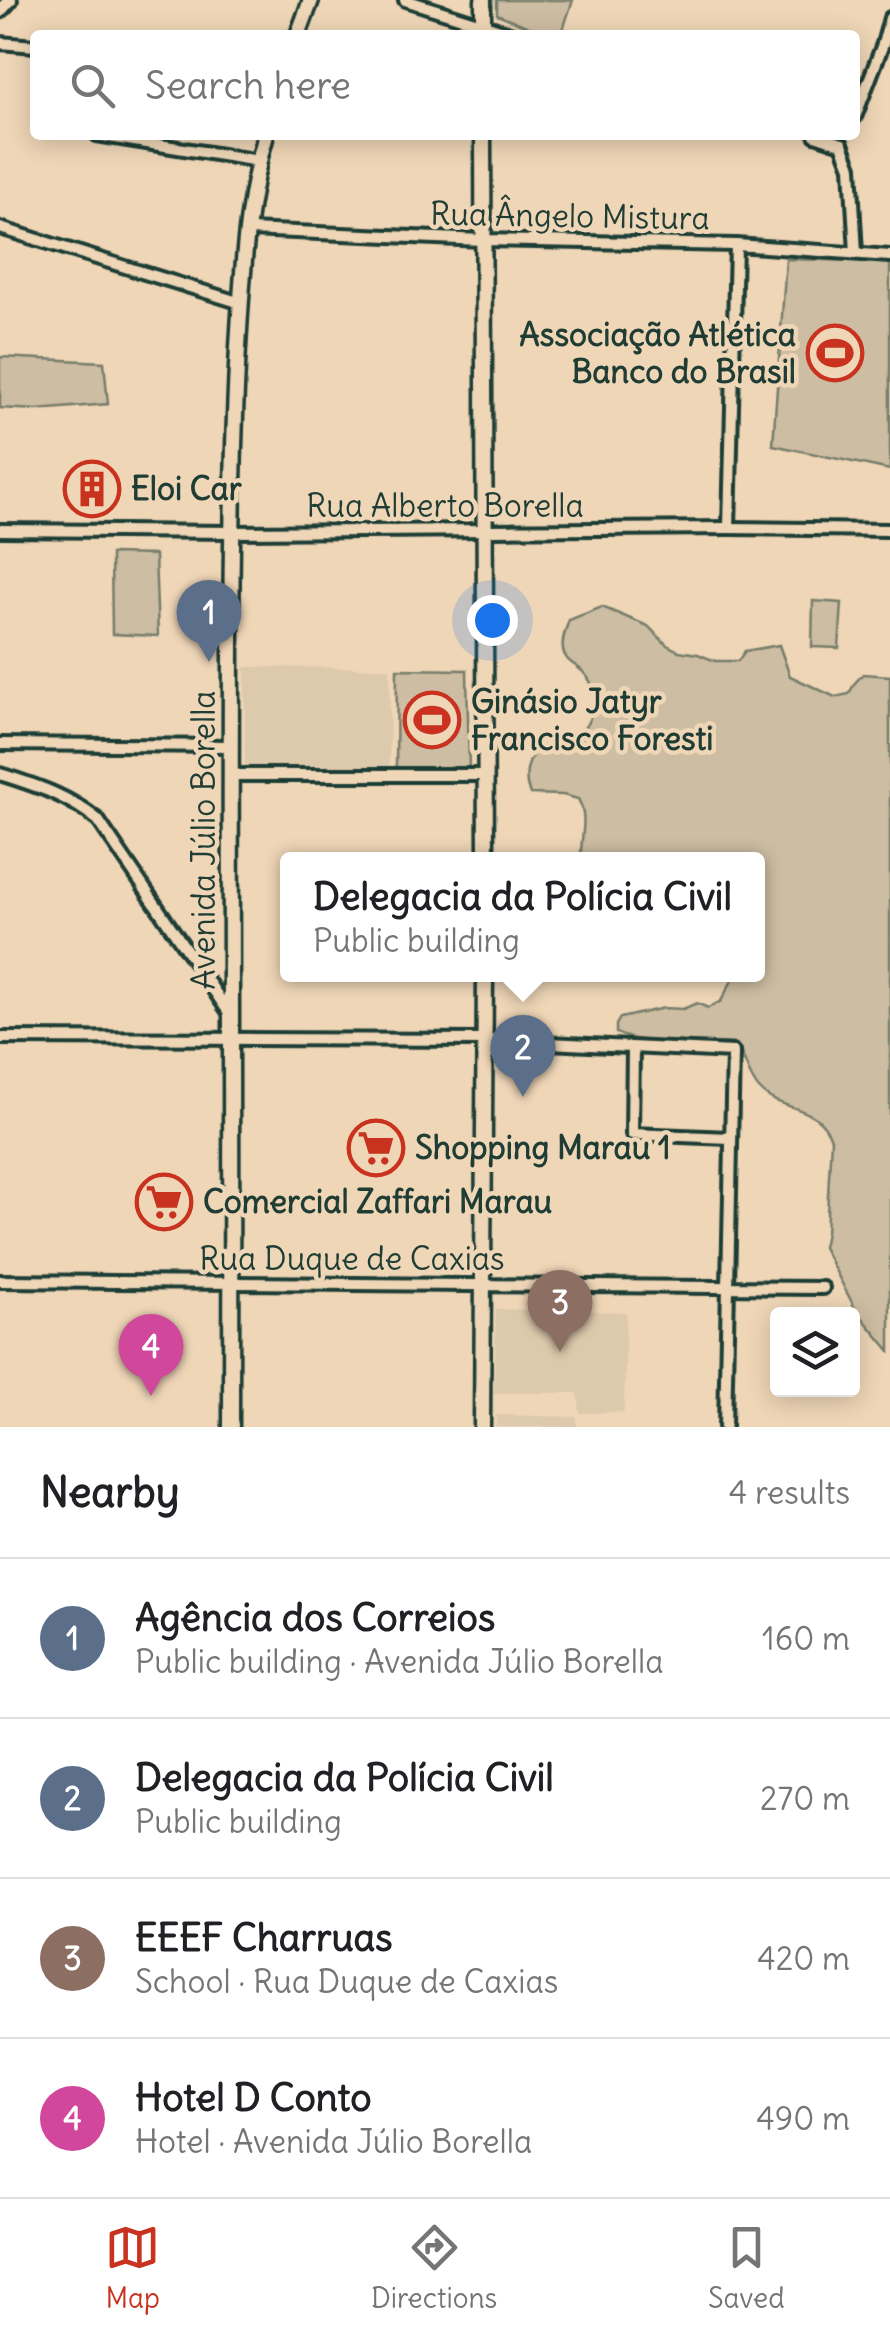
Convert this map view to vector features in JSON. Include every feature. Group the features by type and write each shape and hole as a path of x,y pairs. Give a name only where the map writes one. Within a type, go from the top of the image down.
{"main road":[{"path":"300,30 310,0"},
{"path":"483,30 484,0"},
{"name":"Avenida Júlio Borella","path":"231,1427 235,390 248,230 265,140"},
{"path":"483,140 486,852"},
{"path":"482,1427 485,982"}],"street":[{"path":"0,12 10,0"},
{"path":"406,0 483,30"},
{"path":"860,105 890,18"},
{"path":"0,43 30,46"},
{"path":"128,140 259,161"},
{"path":"845,140 852,167 856,253"},
{"path":"0,228 241,304"},
{"name":"Rua Ângelo Mistura","path":"248,230 736,245 890,256"},
{"path":"729,528 736,245"},
{"name":"Rua Alberto Borella","path":"0,530 890,530"},
{"path":"0,744 231,746"},
{"path":"0,774 75,802 98,820 232,1018"},
{"path":"231,775 486,775"},
{"path":"0,1038 485,1040 734,1052 724,1427"},
{"path":"633,1048 632,1134 730,1138"},
{"name":"Rua Duque de Caxias","path":"0,1282 823,1288"}],"shaded area":[{"path":"497,0 573,0 563,30 536,30 497,14"},
{"name":"Associação Atlética Banco do Brasil","path":"786,259 890,259 890,470 773,445"},
{"path":"0,357 104,362 108,404 37,410 0,408"},
{"path":"111,554 155,555 158,636 112,634"},
{"path":"813,601 842,603 839,648 812,647"},
{"path":"602,607 648,626 679,651 715,661 738,661 745,651 779,645 790,676 835,697 849,694 863,674 890,676 890,1351 860,1315 860,1307 854,1307 823,1247 831,1139 818,1119 768,1097 759,1089 737,1044 657,1041 616,1033 620,1018 664,1008 683,1009 697,1003 708,1008 721,1001 731,982 765,982 765,852 582,852 584,821 578,799 530,794 527,781 530,761 537,750 576,736 591,716 591,683 566,657 563,642 569,620"},
{"path":"245,667 390,668 389,773 245,769"},
{"name":"Ginásio Jatyr Francisco Foresti","path":"397,669 467,670 469,770 396,770"},
{"path":"496,1309 626,1312 624,1412 580,1413 578,1393 494,1393"},
{"path":"496,1415 577,1417 577,1427 496,1427"}],"place":[{"name":"Associação Atlética Banco do Brasil","path":"835,353"},
{"name":"Eloi Car","path":"92,489"},
{"name":"Agência dos Correios","path":"209,662"},
{"name":"Ginásio Jatyr Francisco Foresti","path":"432,720"},
{"name":"Delegacia da Polícia Civil","path":"523,1097"},
{"name":"Shopping Marau 1","path":"376,1148"},
{"name":"Comercial Zaffari Marau","path":"164,1202"},
{"name":"EEEF Charruas","path":"560,1352"},
{"name":"Hotel D Conto","path":"151,1396"}]}
